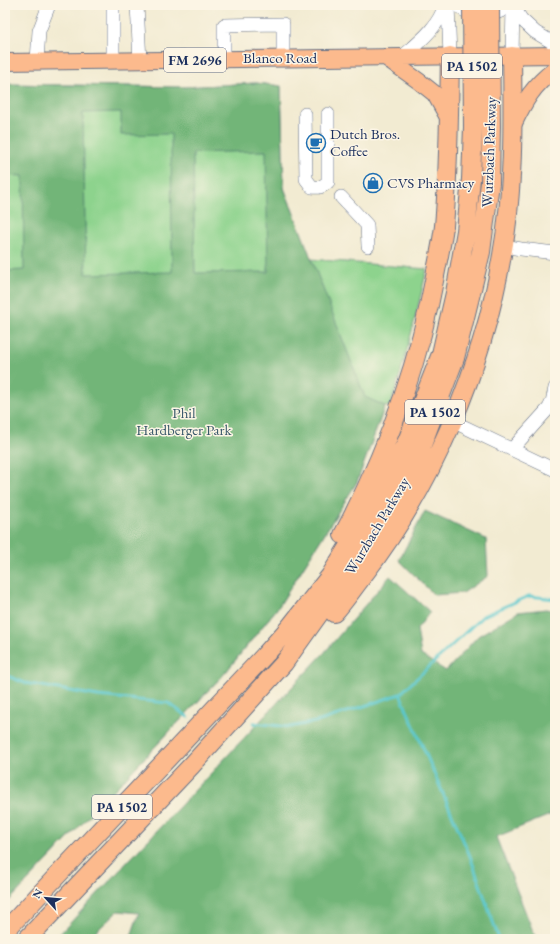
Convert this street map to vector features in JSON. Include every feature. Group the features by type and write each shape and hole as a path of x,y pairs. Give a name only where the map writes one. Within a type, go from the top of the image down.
{"highway":[{"name":"Wurzbach Parkway","path":"5,931 289,628 330,576 367,516 407,441 441,354 455,293 466,231 471,178 472,5"},
{"name":"Wurzbach Parkway","path":"27,939 192,765 284,663 354,565 388,510 417,458 455,358 482,252 490,183 490,5"},
{"path":"289,628 325,569 361,500 379,461 398,412 420,347 444,227 448,163 450,56"},
{"path":"284,663 336,611 374,562 402,522 423,484 452,421 476,361 490,315 504,246 510,191 513,119 512,56"},
{"path":"449,119 463,99 470,94 479,92 488,93 498,97 506,103 513,119"}],"main road":[{"name":"Blanco Road","path":"5,62 555,55"},
{"path":"385,58 435,94 449,119"},
{"path":"513,119 530,93 542,79 555,69"}],"street":[{"path":"37,61 39,31 49,5"},
{"path":"113,5 113,61"},
{"path":"137,5 140,61"},
{"path":"402,57 433,27 443,12 445,5"},
{"path":"448,5 450,56"},
{"path":"457,5 465,11 474,13 496,13 505,5"},
{"path":"513,5 524,23 535,32 555,44"},
{"path":"512,56 513,5"},
{"path":"224,59 224,25 268,24 283,24 283,58"},
{"path":"301,114 306,179 312,187 318,188 328,182 328,114"},
{"path":"341,197 367,225 368,246"},
{"path":"504,246 555,252"},
{"path":"512,449 549,408 555,388"},
{"path":"452,421 555,470"}],"green space":[{"name":"Phil Hardberger Park","path":"256,83 281,86 284,188 311,259 427,269 410,338 390,407 385,406 357,482 279,606 225,673 5,905 5,84 184,87"},
{"name":"Phil Hardberger Park","path":"256,83 281,86 284,188 365,397 385,406 357,482 279,606 225,673 5,905 5,271 24,270 23,176 5,175 5,84 184,87","holes":["121,112 121,135 171,134 172,272 86,274 83,113","266,151 268,272 195,273 193,153"]},
{"path":"425,511 486,539 488,576 463,593 434,595 399,560"},
{"path":"390,576 430,612 417,629 421,655 446,671 478,636 518,612 546,609 555,611 555,813 496,837 536,939 130,939 139,913 118,911 88,939 55,939 324,653"}],"waterway":[{"path":"254,723 290,727 320,721 400,694 483,616 529,596 555,599"},
{"path":"5,675 25,683 98,696 168,703 188,717"},
{"path":"400,694 470,856 499,939"}],"place":[{"name":"Dutch Bros. Coffee","path":"316,143"},
{"name":"CVS Pharmacy","path":"373,183"}]}
